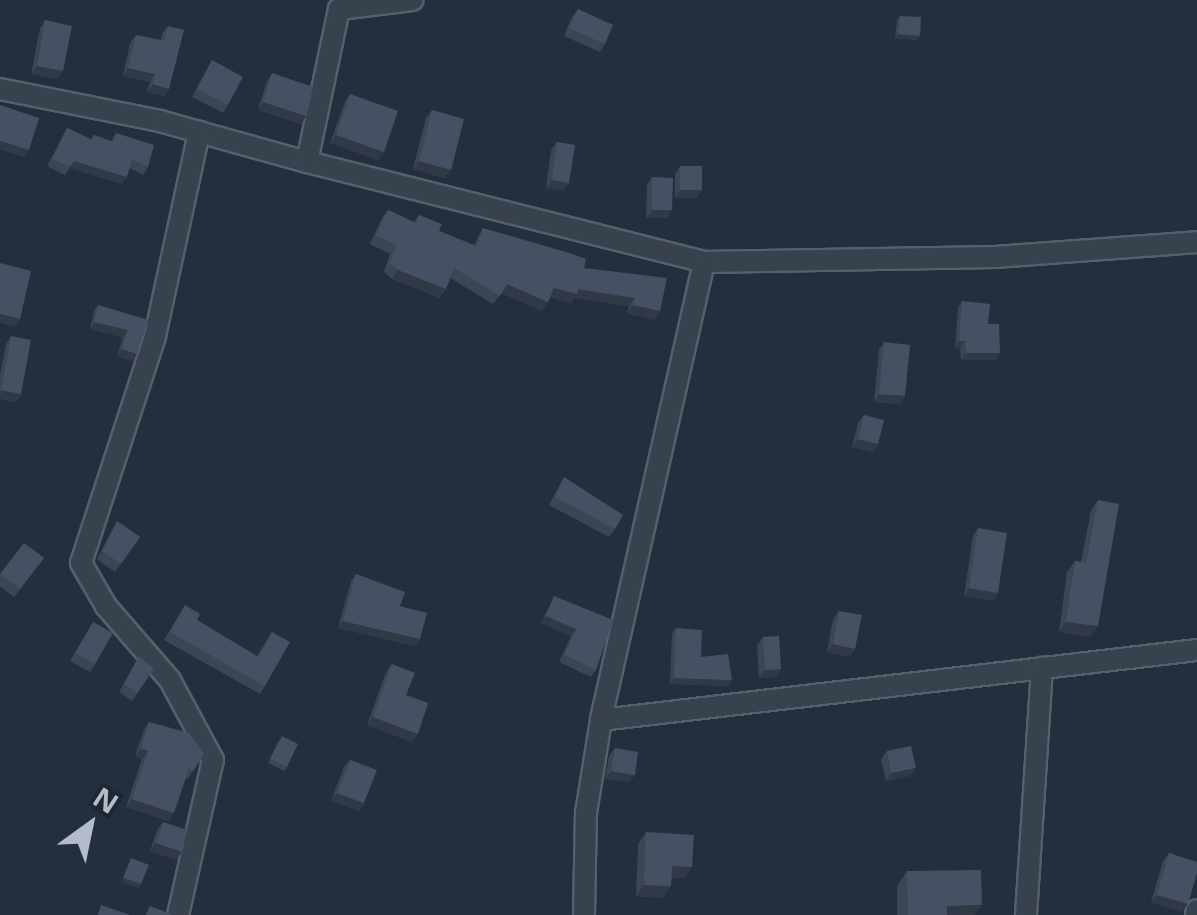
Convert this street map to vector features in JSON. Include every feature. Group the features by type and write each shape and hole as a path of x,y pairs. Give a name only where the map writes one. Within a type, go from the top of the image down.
{"street":[{"path":"307,162 339,8 412,0"},
{"path":"0,89 199,132 704,262 995,257 1197,242"},
{"path":"178,915 213,760 170,680 106,606 80,562 155,336 199,132"},
{"path":"584,915 586,814 600,720 704,262"},
{"path":"600,720 1197,650"},
{"path":"1026,915 1042,668"}],"building":[{"path":"578,9 613,25 605,44 569,28"},
{"path":"900,16 921,17 920,36 898,34"},
{"path":"45,20 72,26 63,71 37,66"},
{"path":"168,26 184,30 169,89 153,84 155,74 128,68 136,35 164,41"},
{"path":"212,60 243,77 228,105 197,89"},
{"path":"272,73 313,87 306,116 263,102"},
{"path":"350,94 398,111 384,152 336,135"},
{"path":"0,105 39,118 29,150 0,141"},
{"path":"432,110 464,119 451,170 419,161"},
{"path":"67,128 92,140 94,135 113,142 116,133 154,145 148,167 132,159 127,177 74,161 70,167 52,159"},
{"path":"557,142 575,145 569,183 552,180"},
{"path":"680,166 702,166 702,190 680,190"},
{"path":"652,177 673,178 672,210 652,210"},
{"path":"388,210 416,223 419,215 442,224 439,231 476,246 483,228 586,259 584,268 667,278 660,311 633,305 635,298 578,289 577,294 554,288 548,302 507,284 500,296 454,268 446,289 390,263 397,245 376,235"},
{"path":"0,263 31,271 20,319 0,314"},
{"path":"962,301 990,304 988,324 999,324 1000,353 966,353 965,341 959,341"},
{"path":"98,305 148,320 137,354 122,349 128,330 94,322"},
{"path":"11,336 31,340 21,394 1,390"},
{"path":"884,342 910,345 905,396 879,394"},
{"path":"864,415 884,420 878,444 858,439"},
{"path":"564,477 623,515 615,529 555,497"},
{"path":"1098,500 1119,504 1098,626 1066,622 1075,561 1086,563"},
{"path":"117,521 140,537 121,564 102,551"},
{"path":"978,528 1007,533 998,593 969,588"},
{"path":"24,543 44,558 20,589 0,574"},
{"path":"356,574 405,592 400,606 427,613 420,639 343,621"},
{"path":"554,596 613,620 596,670 564,655 576,629 546,616"},
{"path":"185,605 200,614 197,620 258,657 272,632 290,642 265,686 170,632"},
{"path":"839,611 862,615 855,649 833,644"},
{"path":"93,622 113,633 95,664 75,653"},
{"path":"676,628 702,630 701,657 728,654 732,680 674,678"},
{"path":"779,636 781,669 765,670 763,637"},
{"path":"139,656 154,669 137,693 124,684"},
{"path":"392,664 415,673 406,695 428,703 418,734 373,717"},
{"path":"149,722 189,733 204,754 193,771 189,768 174,813 132,799 148,751 141,748"},
{"path":"282,736 298,744 287,767 270,759"},
{"path":"911,746 916,768 891,773 887,751"},
{"path":"615,748 638,752 635,775 611,771"},
{"path":"350,760 377,770 364,803 337,793"},
{"path":"163,822 187,830 182,852 156,843"},
{"path":"646,832 694,835 692,867 672,866 671,886 644,885"},
{"path":"1169,853 1197,862 1188,904 1157,895"},
{"path":"131,858 149,865 141,884 123,878"},
{"path":"981,870 982,905 947,906 947,915 908,915 907,871"},
{"path":"101,905 130,915 98,915"},
{"path":"150,906 171,914 171,915 146,915"}]}
